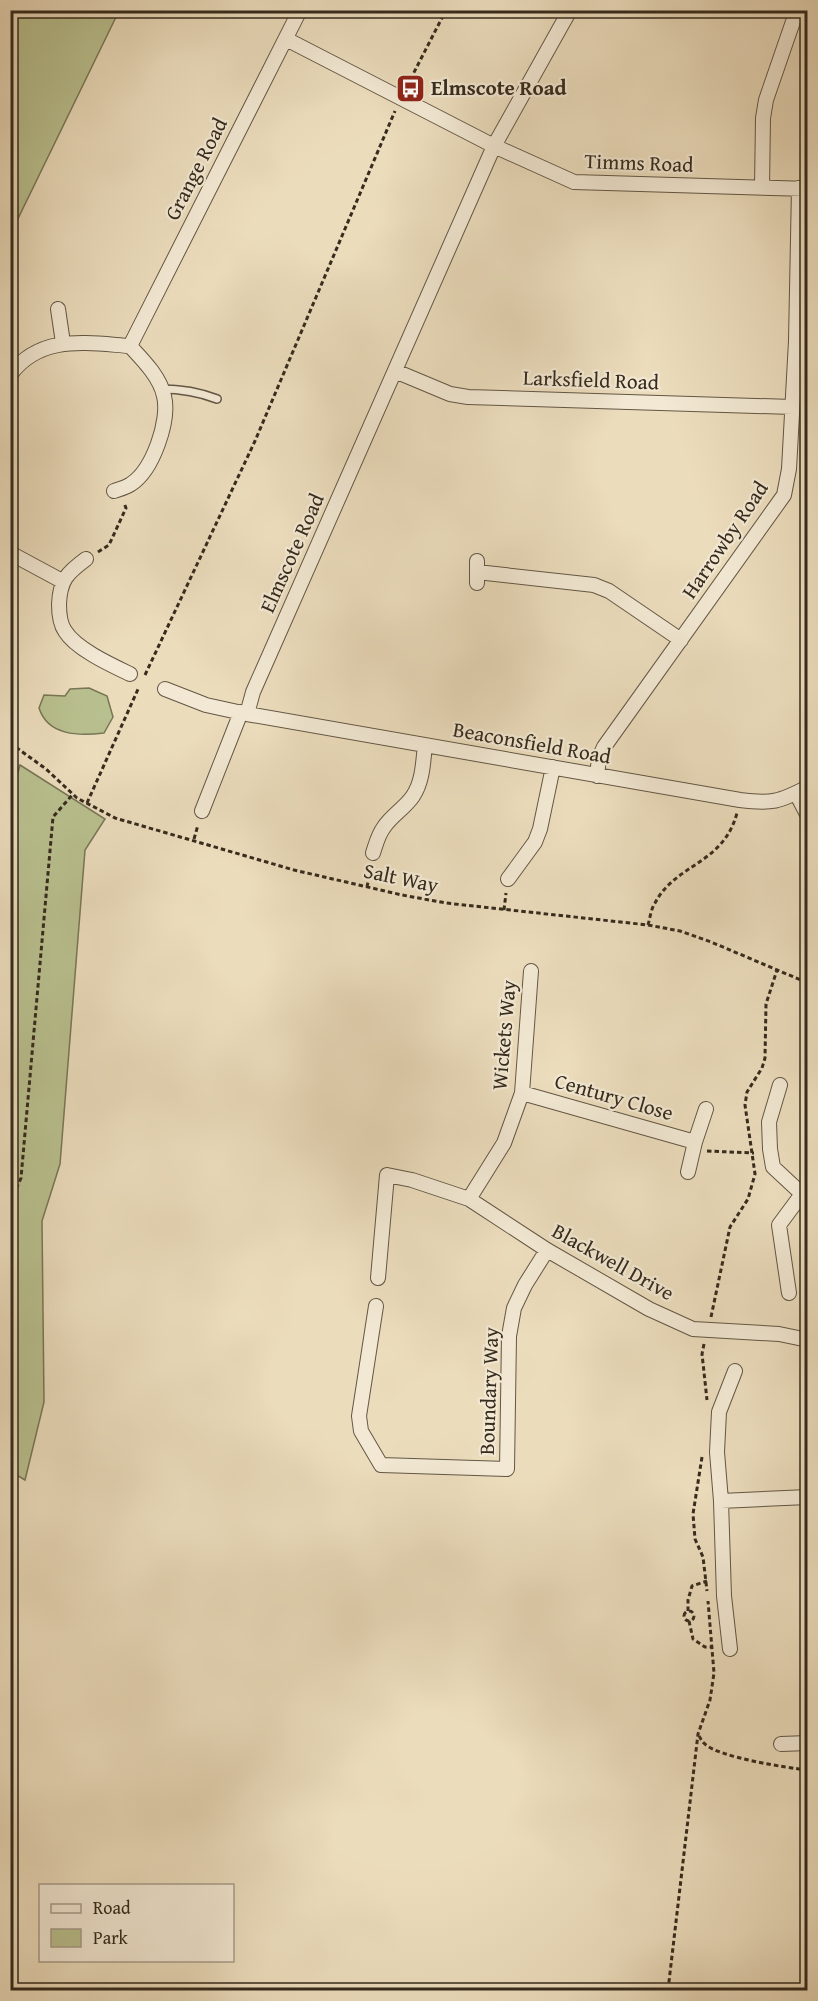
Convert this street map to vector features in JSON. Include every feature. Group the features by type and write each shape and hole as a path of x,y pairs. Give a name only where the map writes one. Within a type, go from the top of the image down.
{"street":[{"name":"Grange Road","path":"130,346 300,10"},
{"name":"Elmscote Road","path":"202,812 494,146 570,10"},
{"path":"762,187 763,118 766,100 797,10"},
{"name":"Timms Road","path":"286,39 494,146 574,182 803,188"},
{"name":"Harrowby Road","path":"597,776 598,758 604,747 784,495 789,469 792,407 802,341 803,188"},
{"path":"58,309 63,343"},
{"path":"10,375 19,363 33,353 48,346 63,343 130,346 146,362 164,395 165,412 160,437 152,459 132,483 114,491"},
{"name":"Larksfield Road","path":"395,371 450,394 468,397 792,407"},
{"path":"10,553 62,581"},
{"path":"86,559 62,581 59,608 65,632 102,661 130,674"},
{"path":"477,572 594,585 609,591 681,640"},
{"name":"Beaconsfield Road","path":"165,689 200,703 244,713 740,800 773,802 802,790"},
{"path":"373,853 378,836 385,825 405,807 415,794 421,778 425,745"},
{"path":"508,879 535,842 554,767"},
{"path":"802,790 807,816"},
{"name":"Wickets Way","path":"469,1199 504,1143 522,1093 531,971"},
{"path":"780,1085 769,1122 773,1167 805,1194 779,1225 789,1293"},
{"name":"Century Close","path":"522,1093 694,1146"},
{"name":"Century Close","path":"688,1172 706,1109"},
{"name":"Blackwell Drive","path":"378,1278 387,1174 469,1199 547,1250 649,1309 693,1329 779,1334 807,1340"},
{"name":"Boundary Way","path":"376,1306 358,1416 361,1431 381,1465 507,1469 509,1336 514,1308 525,1285 547,1250"},
{"path":"730,1649 724,1596 717,1452 719,1412 735,1371"},
{"path":"721,1501 807,1497"},
{"path":"781,1744 807,1743"}],"lane":[{"path":"161,388 179,389 217,399"}],"path":[{"path":"87,803 133,699 255,441 400,98 446,10"},
{"path":"86,559 109,545 126,508 123,500 114,491"},
{"name":"Salt Way","path":"10,743 46,769 73,794 115,818 294,870 446,903 680,931 807,983"},
{"path":"10,1202 21,1178 53,817 73,794"},
{"path":"648,926 654,903 668,886 718,848 734,825 740,800"},
{"path":"367,887 373,853"},
{"path":"694,1146 753,1154 770,1149"},
{"path":"706,1581 692,1586 688,1611 684,1616 689,1621 693,1639 705,1647 711,1647"},
{"path":"688,1611 693,1616 693,1619 689,1621"},
{"path":"698,1734 706,1745 733,1756 807,1770"}],"green space":[{"path":"111,10 118,13 11,233 11,11"},
{"path":"89,688 107,696 113,717 104,733 66,732 49,724 43,717 39,708 44,695 65,696 70,689"},
{"path":"20,765 105,819 85,850 60,1164 42,1221 44,1402 25,1480 10,1471 10,801"}],"place":[{"name":"Elmscote Road","path":"410,88"}]}
